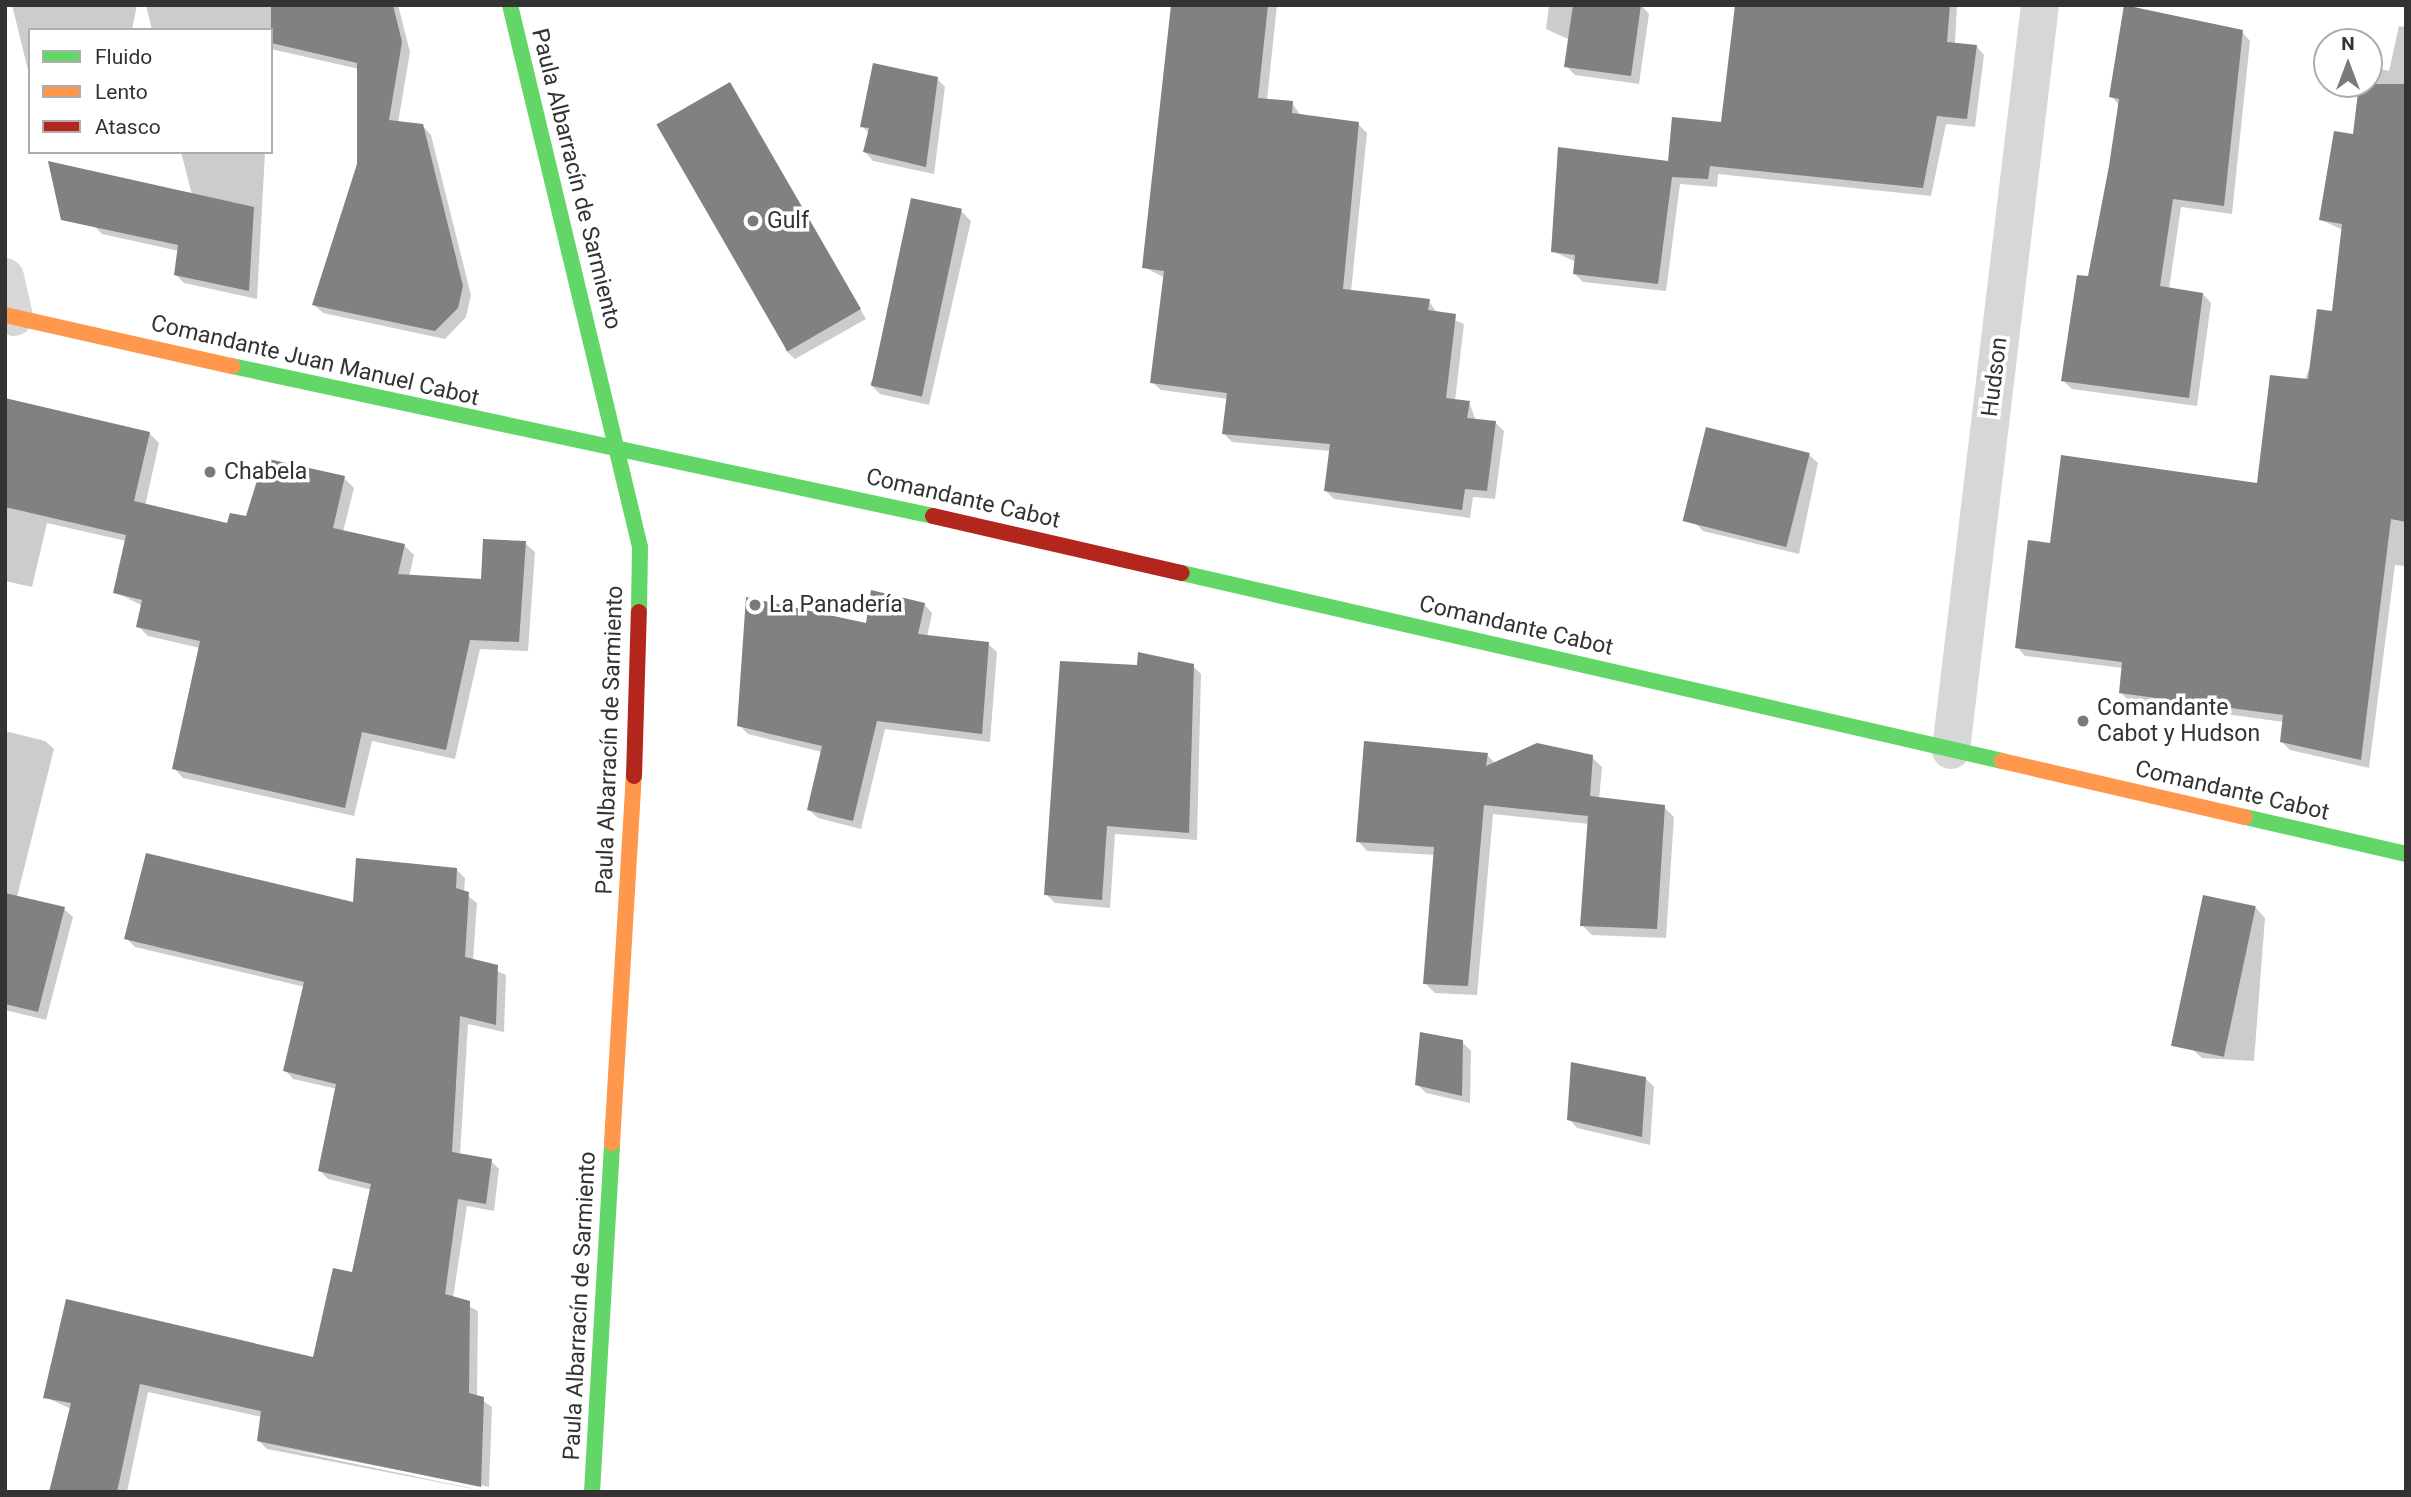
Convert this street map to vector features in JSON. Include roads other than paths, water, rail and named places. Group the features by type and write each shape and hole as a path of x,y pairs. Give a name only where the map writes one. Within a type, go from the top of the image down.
{"main road":[{"name":"Paula Albarracín de Sarmiento","path":"510,5 640,547 637,696 592,1492"},
{"name":"Comandante Juan Manuel Cabot","path":"10,316 485,422 615,443"},
{"name":"Comandante Cabot","path":"615,443 2406,854"}],"street":[{"name":"Hudson","path":"1951,750 2040,5"},
{"path":"5,278 10,316"}],"place":[{"name":"Gulf","path":"753,221"},
{"name":"Chabela","path":"210,472"},
{"name":"La Panadería","path":"755,605"},
{"name":"Comandante Cabot y Hudson","path":"2083,721"}]}
